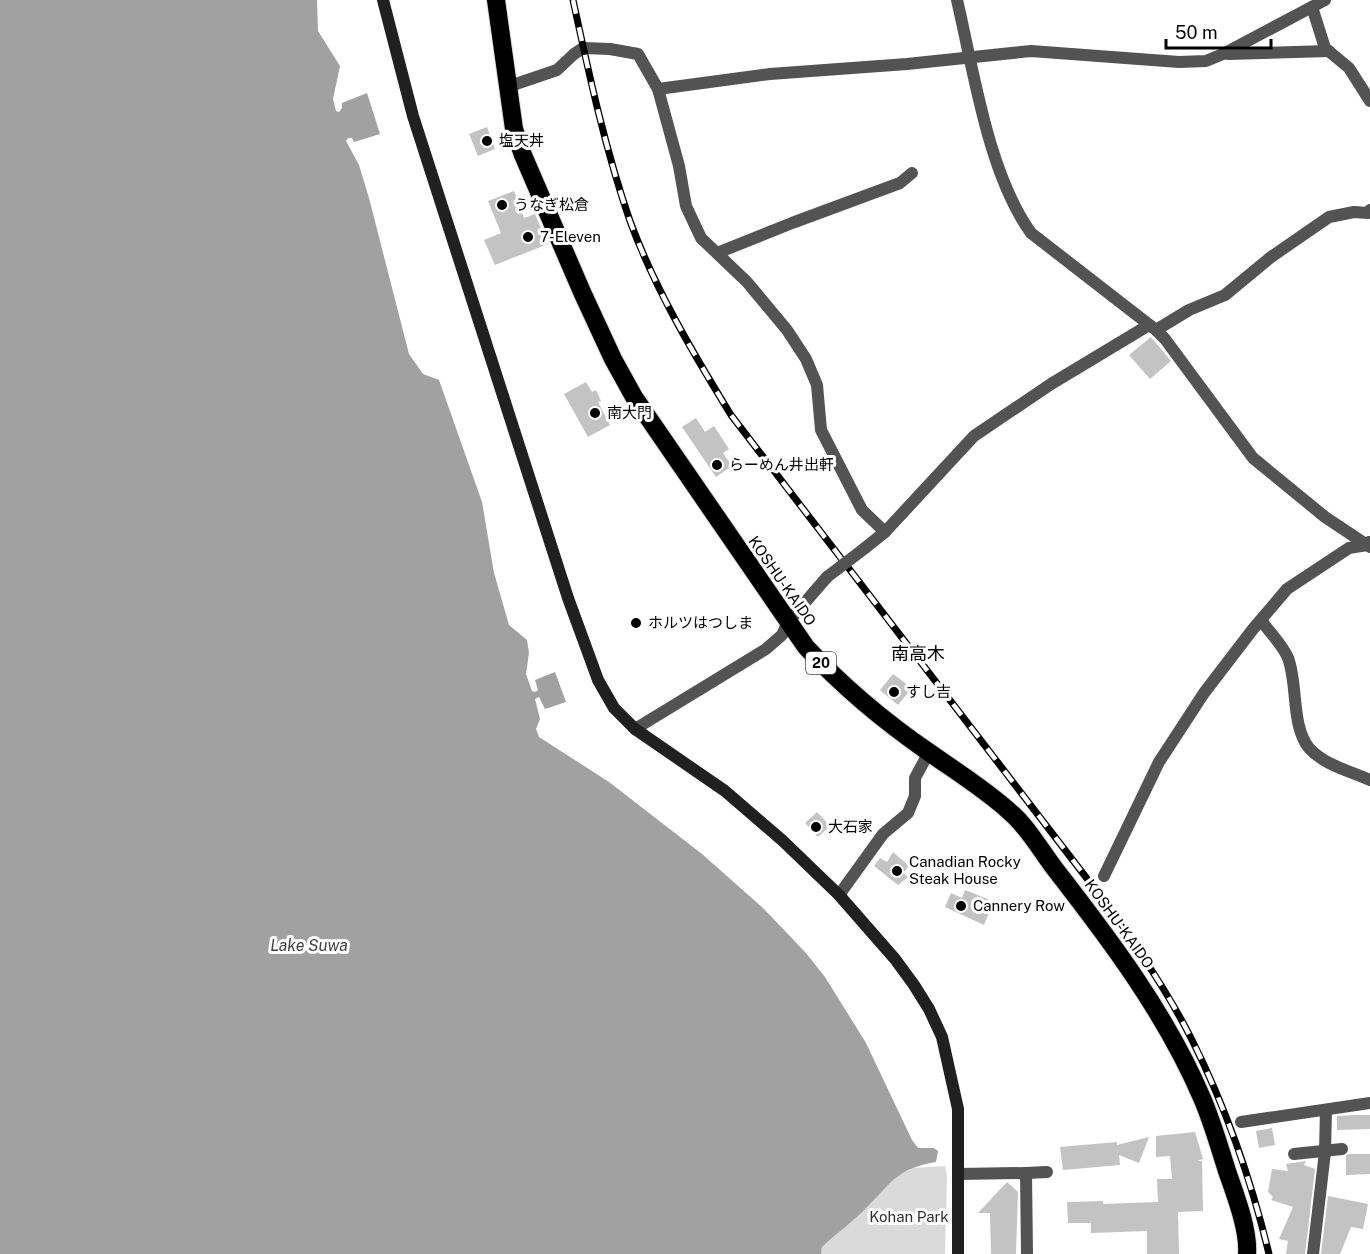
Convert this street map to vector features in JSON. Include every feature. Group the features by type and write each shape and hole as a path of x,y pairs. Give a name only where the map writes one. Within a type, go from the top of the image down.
{"highway":[{"name":"KOSHU-KAIDO","path":"496,0 514,129 523,155 613,359 634,397 806,647 832,674 882,717 1013,814 1134,973 1181,1055 1202,1099 1237,1202 1248,1247 1247,1254"}],"street":[{"path":"383,0 412,116 568,597 598,680 614,708 635,729 725,791 783,841 839,895 895,959 929,1009 942,1037 958,1109 958,1254"},
{"path":"957,0 984,118 1020,217 1031,233 1153,327 1165,339 1253,458 1325,517 1369,544"},
{"path":"658,88 770,74 907,64 1031,51 1188,62 1206,61 1224,54 1325,0"},
{"path":"1312,7 1325,48 1349,68 1370,101"},
{"path":"507,87 557,70 583,48 610,49 638,54 658,88 679,166 686,206 701,238 747,282 787,330 806,359 817,385 821,430 862,510 885,531"},
{"path":"1224,54 1329,51"},
{"path":"717,253 900,183 912,173"},
{"path":"635,729 766,649 782,635 788,622 827,577 885,531 974,436 1051,384 1153,327 1225,295 1271,257 1329,217 1354,212 1368,213 1370,210"},
{"path":"1104,876 1159,762 1204,693 1261,620 1287,589 1348,548 1369,544"},
{"path":"1261,620 1288,657 1298,720 1305,742 1310,749 1326,761 1370,780"},
{"path":"839,895 883,834 908,813 915,796 915,778 929,752"},
{"path":"1241,1122 1370,1103"},
{"path":"1313,1254 1325,1152 1326,1110"},
{"path":"1294,1154 1342,1149"},
{"path":"958,1174 1047,1172"},
{"path":"1026,1173 1027,1254"}],"green space":[{"name":"Kohan Park","path":"945,1166 947,1176 945,1254 821,1254 822,1247 867,1207 895,1177 913,1168"}],"water":[{"name":"Lake Suwa","path":"0,0 317,0 318,31 340,66 333,99 336,111 339,112 342,108 342,103 367,93 380,134 354,142 352,138 346,141 359,165 369,198 409,354 423,374 439,380 482,502 494,573 509,625 527,640 529,653 526,674 532,691 538,690 535,680 555,672 566,702 545,709 539,697 535,699 540,719 536,729 539,737 609,782 702,854 763,908 806,953 825,977 866,1043 912,1140 918,1148 934,1148 938,1151 936,1162 904,1172 891,1182 857,1217 822,1247 821,1254 0,1254"}],"building":[{"path":"487,127 495,149 478,156 469,134"},
{"path":"514,191 524,218 535,214 548,244 495,265 484,240 501,233 488,201"},
{"path":"1151,337 1171,361 1150,379 1129,355"},
{"path":"586,382 592,392 596,390 601,401 598,402 610,425 588,437 564,394"},
{"path":"696,418 705,432 714,426 729,449 723,453 732,466 716,477 682,427"},
{"path":"893,674 912,688 898,705 880,690"},
{"path":"817,812 830,826 818,837 805,823"},
{"path":"893,852 909,866 903,873 908,877 898,885 874,866 880,858 887,862"},
{"path":"965,890 988,899 985,905 991,908 984,925 945,907 951,893 962,898"},
{"path":"1370,1115 1370,1129 1337,1130 1337,1116"},
{"path":"1272,1128 1275,1145 1259,1148 1256,1131"},
{"path":"1195,1132 1203,1159 1197,1161 1202,1161 1203,1211 1178,1212 1179,1254 1147,1254 1147,1231 1091,1233 1091,1223 1068,1223 1067,1202 1103,1201 1103,1204 1158,1202 1157,1179 1172,1179 1170,1156 1156,1157 1156,1136"},
{"path":"1149,1137 1139,1163 1119,1155 1120,1165 1063,1170 1060,1147 1117,1142 1117,1145"},
{"path":"1348,1154 1370,1154 1370,1174 1346,1175 1346,1156"},
{"path":"1306,1161 1304,1165 1315,1169 1305,1254 1286,1254 1288,1241 1279,1239 1293,1207 1271,1200 1273,1197 1268,1192 1272,1169 1288,1171 1286,1164"},
{"path":"1007,1182 1018,1192 1016,1254 991,1254 990,1213 978,1213"},
{"path":"1328,1196 1368,1204 1363,1229 1351,1227 1340,1254 1321,1254"}],"railway":[{"path":"573,0 605,139 630,221 651,271 689,344 731,415 1085,876 1156,977 1181,1018 1216,1091 1246,1172 1269,1254"}],"place":[{"name":"塩天丼","path":"487,141"},
{"name":"うなぎ松倉","path":"502,205"},
{"name":"7-Eleven","path":"528,237"},
{"name":"南大門","path":"595,413"},
{"name":"らーめん井出軒","path":"717,465"},
{"name":"ホルツはつしま","path":"636,623"},
{"name":"すし吉","path":"894,692"},
{"name":"大石家","path":"816,827"},
{"name":"Canadian Rocky Steak House","path":"897,871"},
{"name":"Cannery Row","path":"961,906"}],"district":[{"name":"南高木","path":"918,654"}]}
